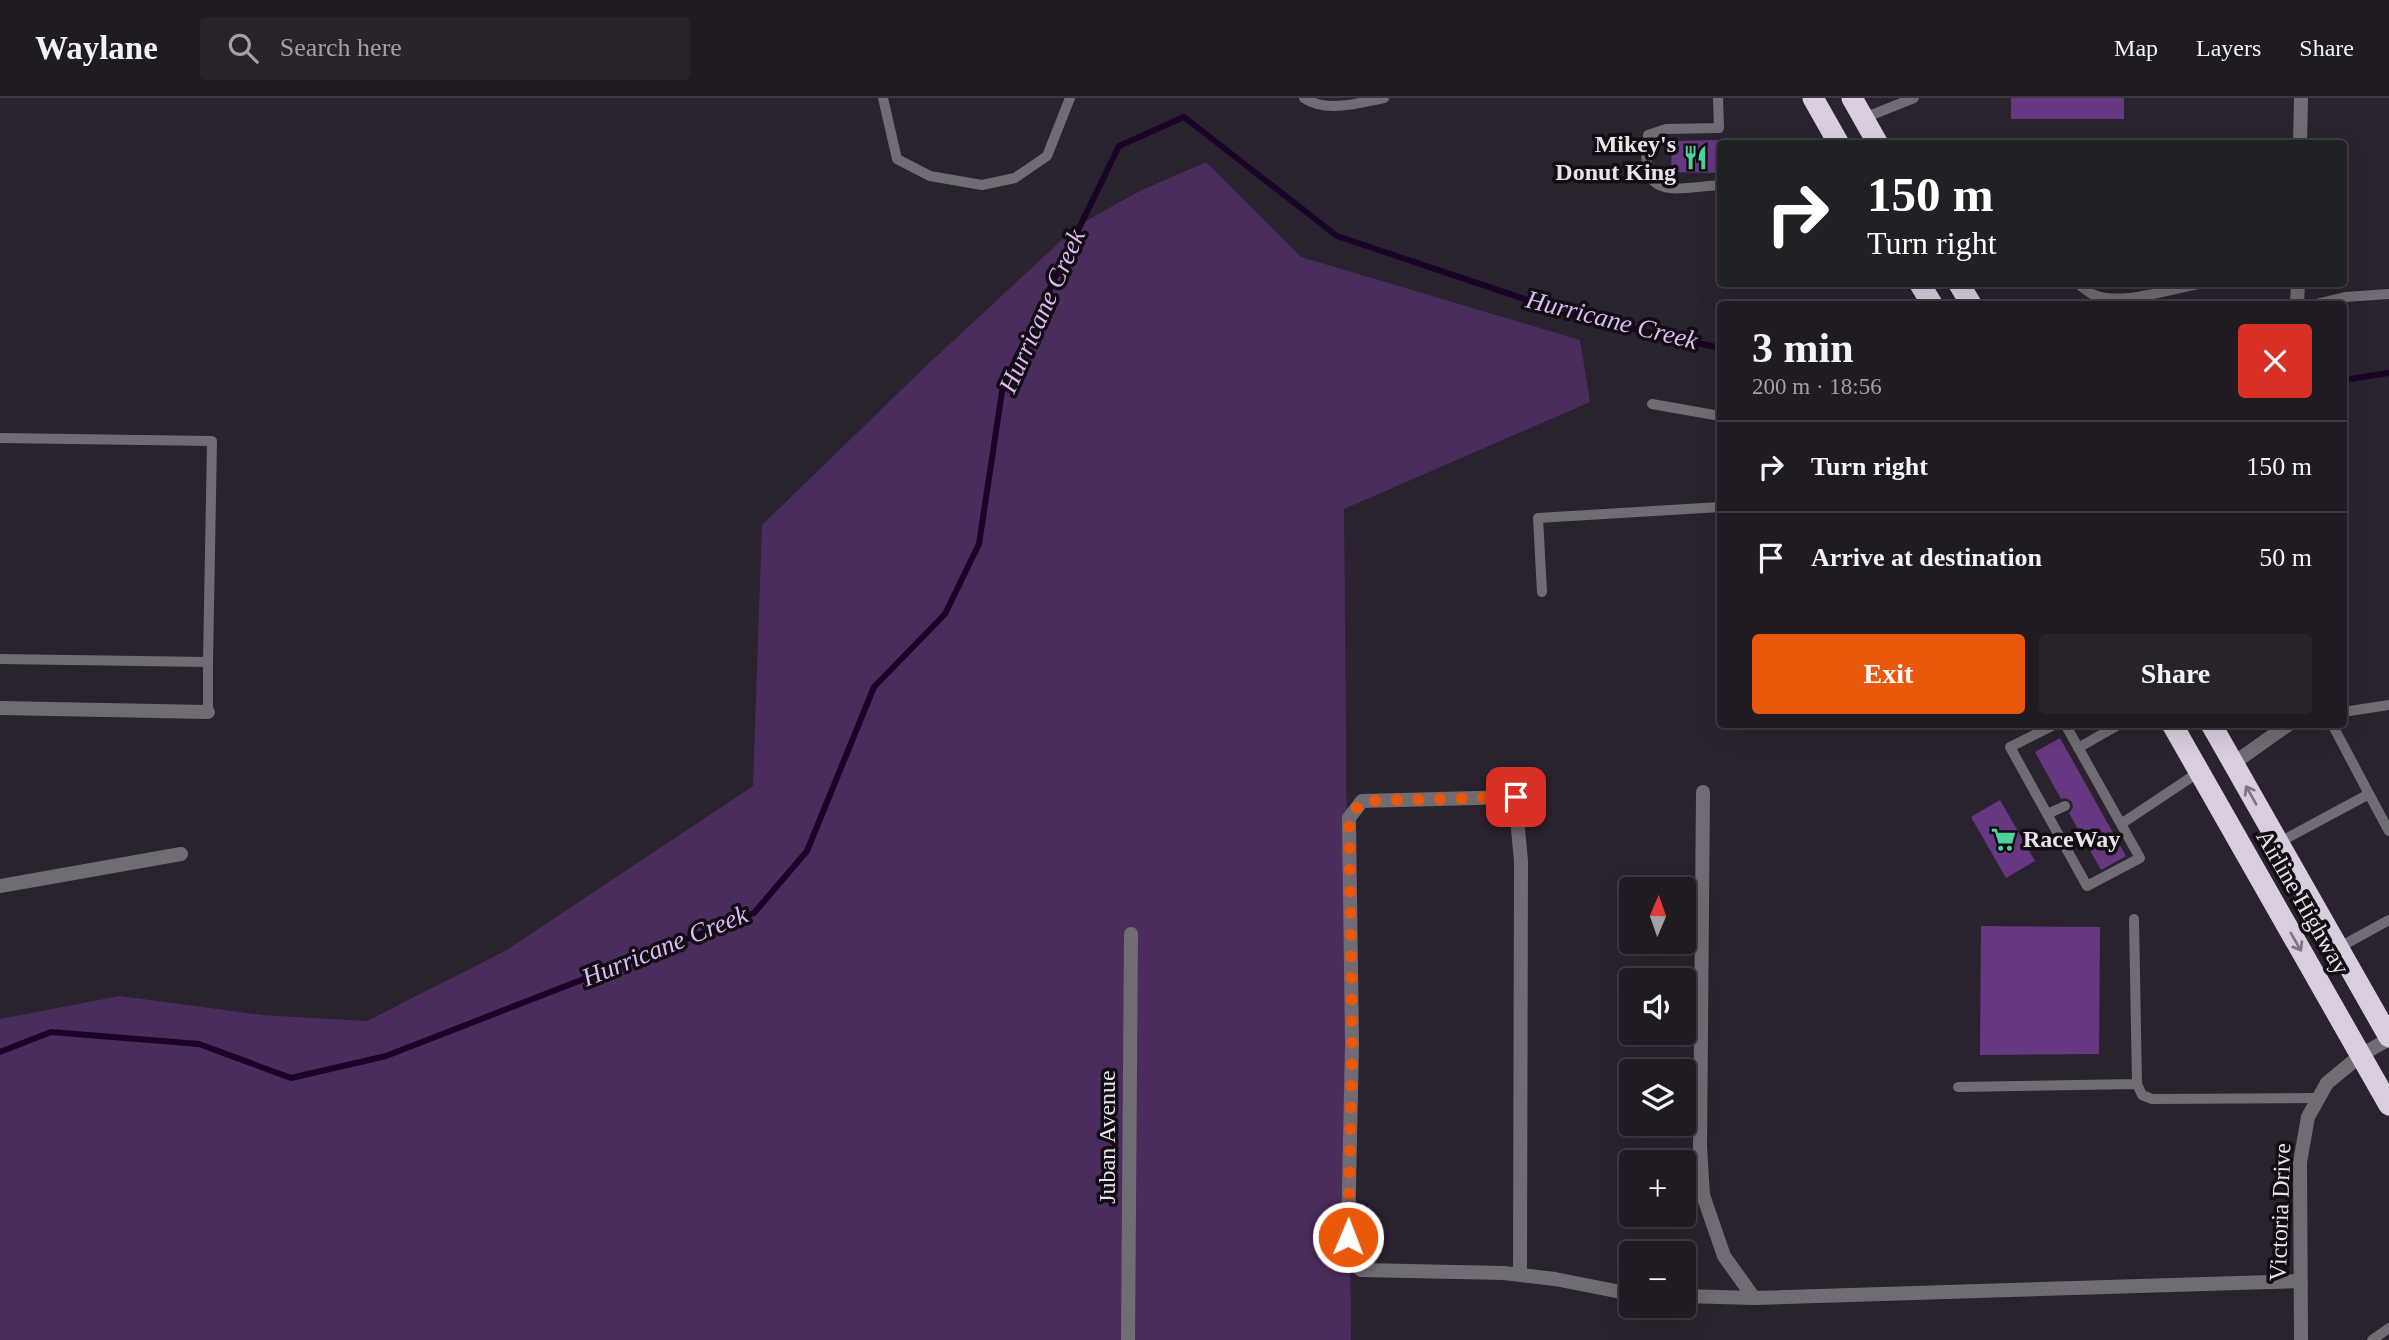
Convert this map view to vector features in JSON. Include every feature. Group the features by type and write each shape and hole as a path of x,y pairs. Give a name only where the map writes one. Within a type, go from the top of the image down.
{"highway":[{"path":"1814,98 1836,140"},
{"path":"1852,98 1876,140"},
{"name":"Airline Highway","path":"2174,728 2389,1105"},
{"name":"Airline Highway","path":"2213,728 2338,948 2380,1006 2389,1038"},
{"path":"2199,772 2234,763"}],"street":[{"path":"2301,98 2301,140"},
{"path":"0,708 208,712"},
{"path":"2234,763 2283,728"},
{"path":"1703,792 1700,1147 1703,1195 1724,1256 1754,1297"},
{"path":"1520,1275 1521,861 1516,797 1362,801 1349,818 1352,1044 1348,1237 1362,1270 1520,1275 1619,1292"},
{"path":"0,886 181,854"},
{"name":"Juban Avenue","path":"1128,1340 1131,934"},
{"name":"Victoria Drive","path":"2301,1340 2300,1162 2308,1117 2326,1083 2361,1055 2389,1038"},
{"path":"1696,1296 1754,1297 2301,1281"}],"lane":[{"path":"883,98 897,159 930,176 982,185 1015,178 1047,156 1070,98"},
{"path":"1304,98 1315,105 1351,105 1384,98"},
{"path":"1717,185 1675,189 1654,183 1648,176 1645,155 1647,135 1666,129 1719,128 1718,98"},
{"path":"1864,118 1914,98"},
{"path":"2082,287 2093,294 2108,298 2183,287"},
{"path":"2328,301 2389,294"},
{"path":"1652,404 1717,415"},
{"path":"0,438 212,441 208,712"},
{"path":"1542,592 1538,518 1717,507"},
{"path":"0,659 208,662"},
{"path":"2347,711 2389,705"},
{"path":"2048,728 2010,747 2087,886 2140,859 2121,824 2094,789 2067,728"},
{"path":"2078,748 2113,728"},
{"path":"2334,728 2389,831"},
{"path":"2121,824 2199,772"},
{"path":"2278,843 2369,794"},
{"path":"2047,814 2065,806"},
{"path":"2134,919 2137,1084 2142,1095 2152,1099 2318,1098"},
{"path":"2338,948 2389,920"},
{"path":"1958,1087 2137,1084"},
{"path":"2372,1340 2389,1328"}],"shaded area":[{"path":"1206,162 1301,257 1580,340 1590,402 1344,509 1351,1340 0,1340 0,1019 120,996 261,1015 367,1021 507,950 753,786 762,525 925,367 1077,226 1140,191"}],"building":[{"path":"2011,98 2124,98 2124,119 2011,119"},
{"name":"Mikey's Donut King","path":"1717,140 1717,173 1671,172 1672,141"},
{"name":"RaceWay","path":"2060,738 2126,856 2101,870 2069,813 2073,808 2072,802 2066,798 2061,799 2035,752"},
{"name":"RaceWay","path":"2000,800 2035,861 2006,878 1971,817"},
{"path":"1981,926 2100,927 2099,1054 1980,1055"}],"waterway":[{"name":"Hurricane Creek","path":"0,1052 51,1032 199,1044 291,1078 386,1056 754,913 807,851 874,687 945,614 979,544 1003,385 1119,146 1184,117 1337,236 1572,315 1717,347"},
{"name":"Hurricane Creek","path":"2347,379 2389,373"}],"place":[{"name":"Mikey's Donut King","path":"1696,158"},
{"name":"RaceWay","path":"2003,839"}],"route":[{"path":"1348,1237 1352,1044 1349,818 1362,801 1516,797"}]}
